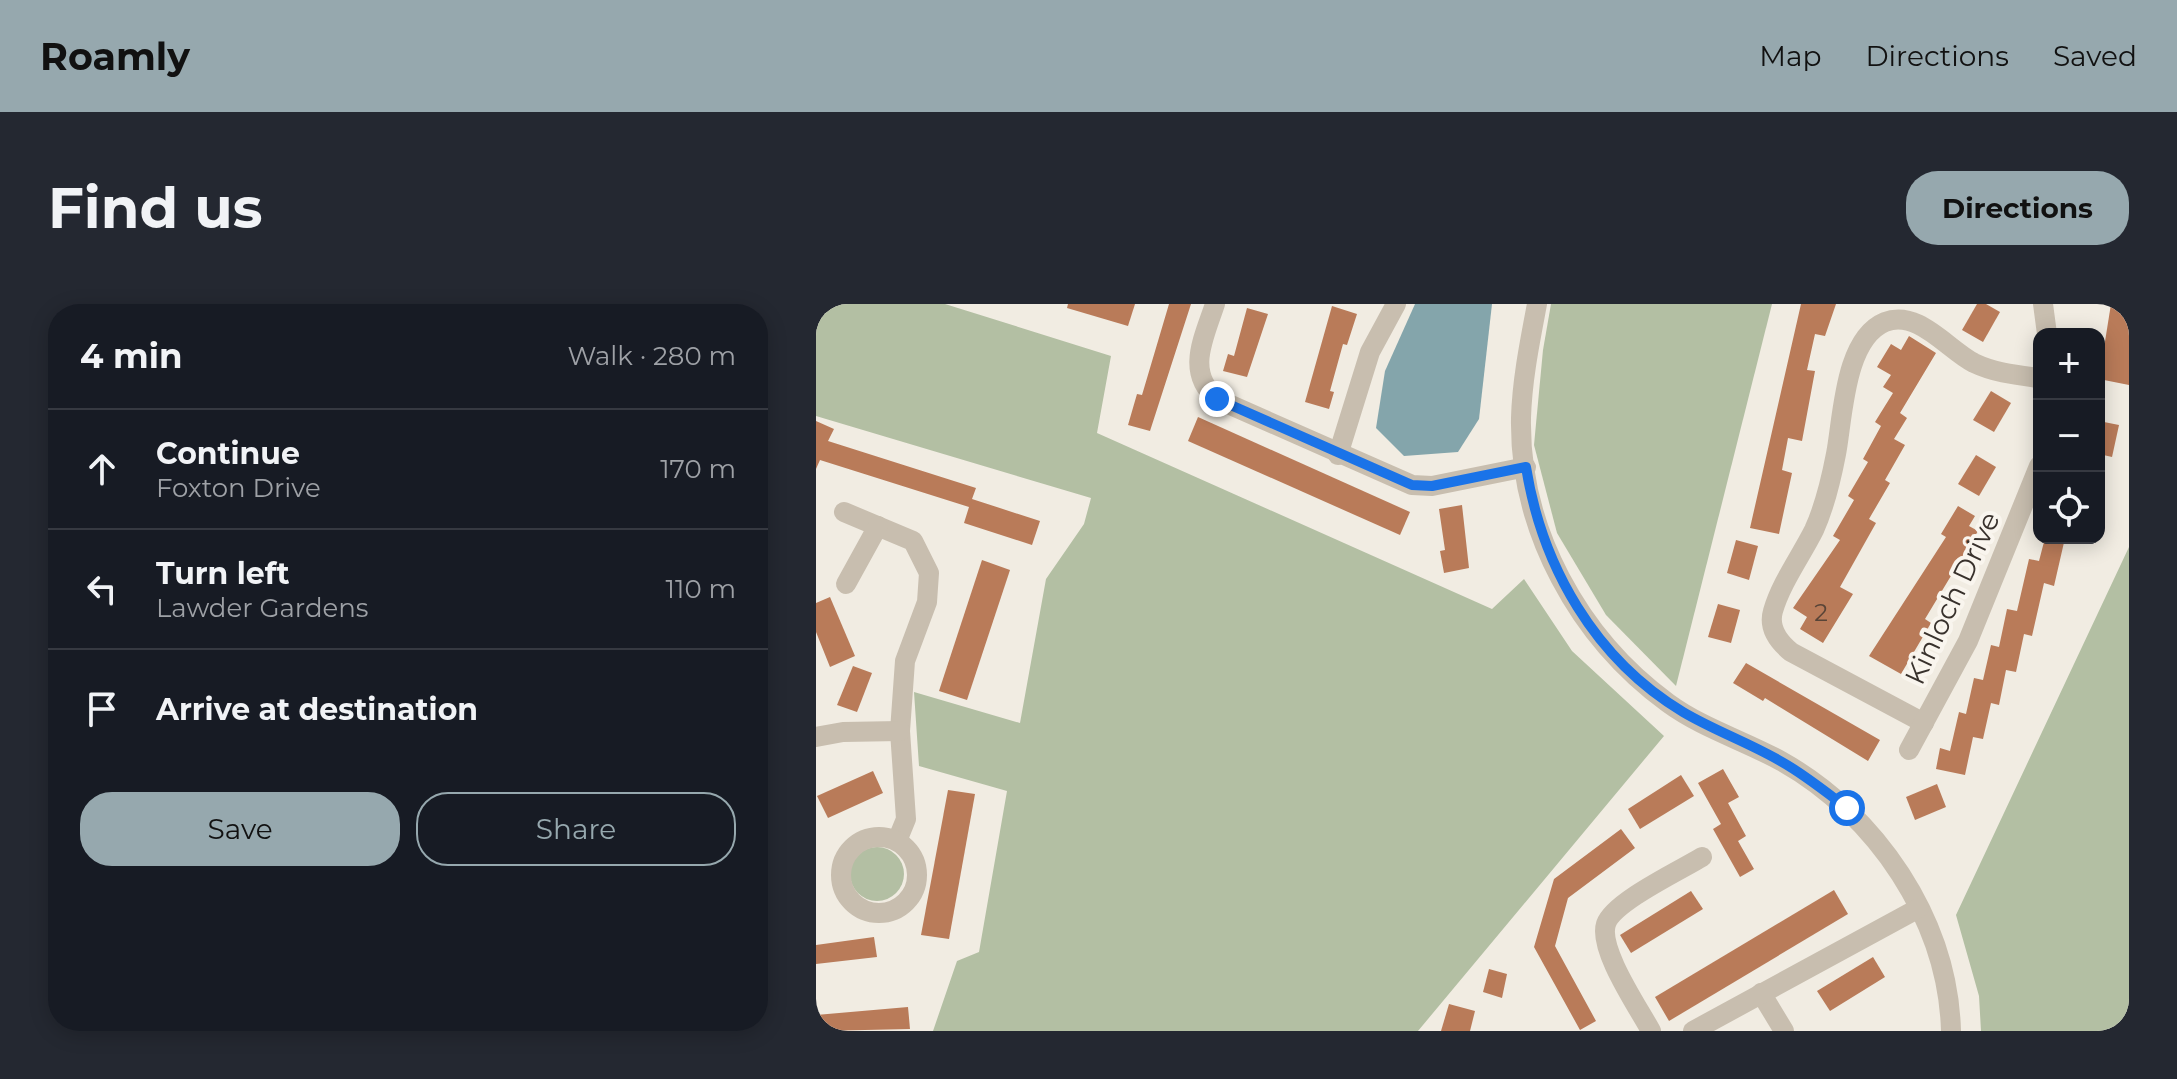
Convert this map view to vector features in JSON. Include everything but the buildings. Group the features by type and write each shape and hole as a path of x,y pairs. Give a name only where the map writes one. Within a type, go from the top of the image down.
{"street":[{"path":"1215,304 1201,347 1199,366 1203,387 1217,399 1338,455 1412,485 1432,486 1526,467"},
{"path":"1338,455 1370,352 1396,304"},
{"path":"1537,304 1521,419 1526,467 1546,548 1563,585 1615,657 1669,703 1783,762 1847,808 1897,868 1919,908 1944,979 1951,1031"},
{"path":"2043,304 2046,328"},
{"path":"1924,723 1791,652 1780,643 1772,629 1772,612 1816,526 1830,487 1843,399 1857,351 1881,324 1899,318 1922,326 1974,362 2002,373 2033,377"},
{"name":"Kinloch Drive","path":"1909,750 1968,641 2037,472"},
{"path":"844,512 913,541 929,573 927,602 905,661 900,731 906,819 897,841"},
{"path":"846,584 878,526"},
{"path":"816,737 843,732 900,731"},
{"path":"1651,1031 1608,952 1606,924 1611,913 1702,857"},
{"path":"1693,1031 1919,908"},
{"path":"1761,993 1784,1031"}],"green space":[{"path":"816,304 945,304 1111,356 1097,433 1492,609 1524,579 1572,651 1664,736 1418,1031 933,1031 957,961 979,952 1007,791 919,766 914,692 1020,723 1046,579 1084,524 1091,498 816,416"},
{"path":"1551,304 1772,304 1676,686 1606,615 1557,533 1534,445 1543,350"},
{"path":"2129,547 2129,1031 1981,1031 1979,996 1956,915"},
{"path":"877,847 896,855 904,874 896,893 877,901 858,893 850,874 858,855"}],"water":[{"path":"1415,304 1492,304 1479,419 1458,452 1404,456 1376,428 1385,371"}],"route":[{"path":"1217,399 1412,485 1432,486 1526,467 1546,548 1563,585 1578,610 1615,657 1669,703 1783,762 1847,808"}]}
